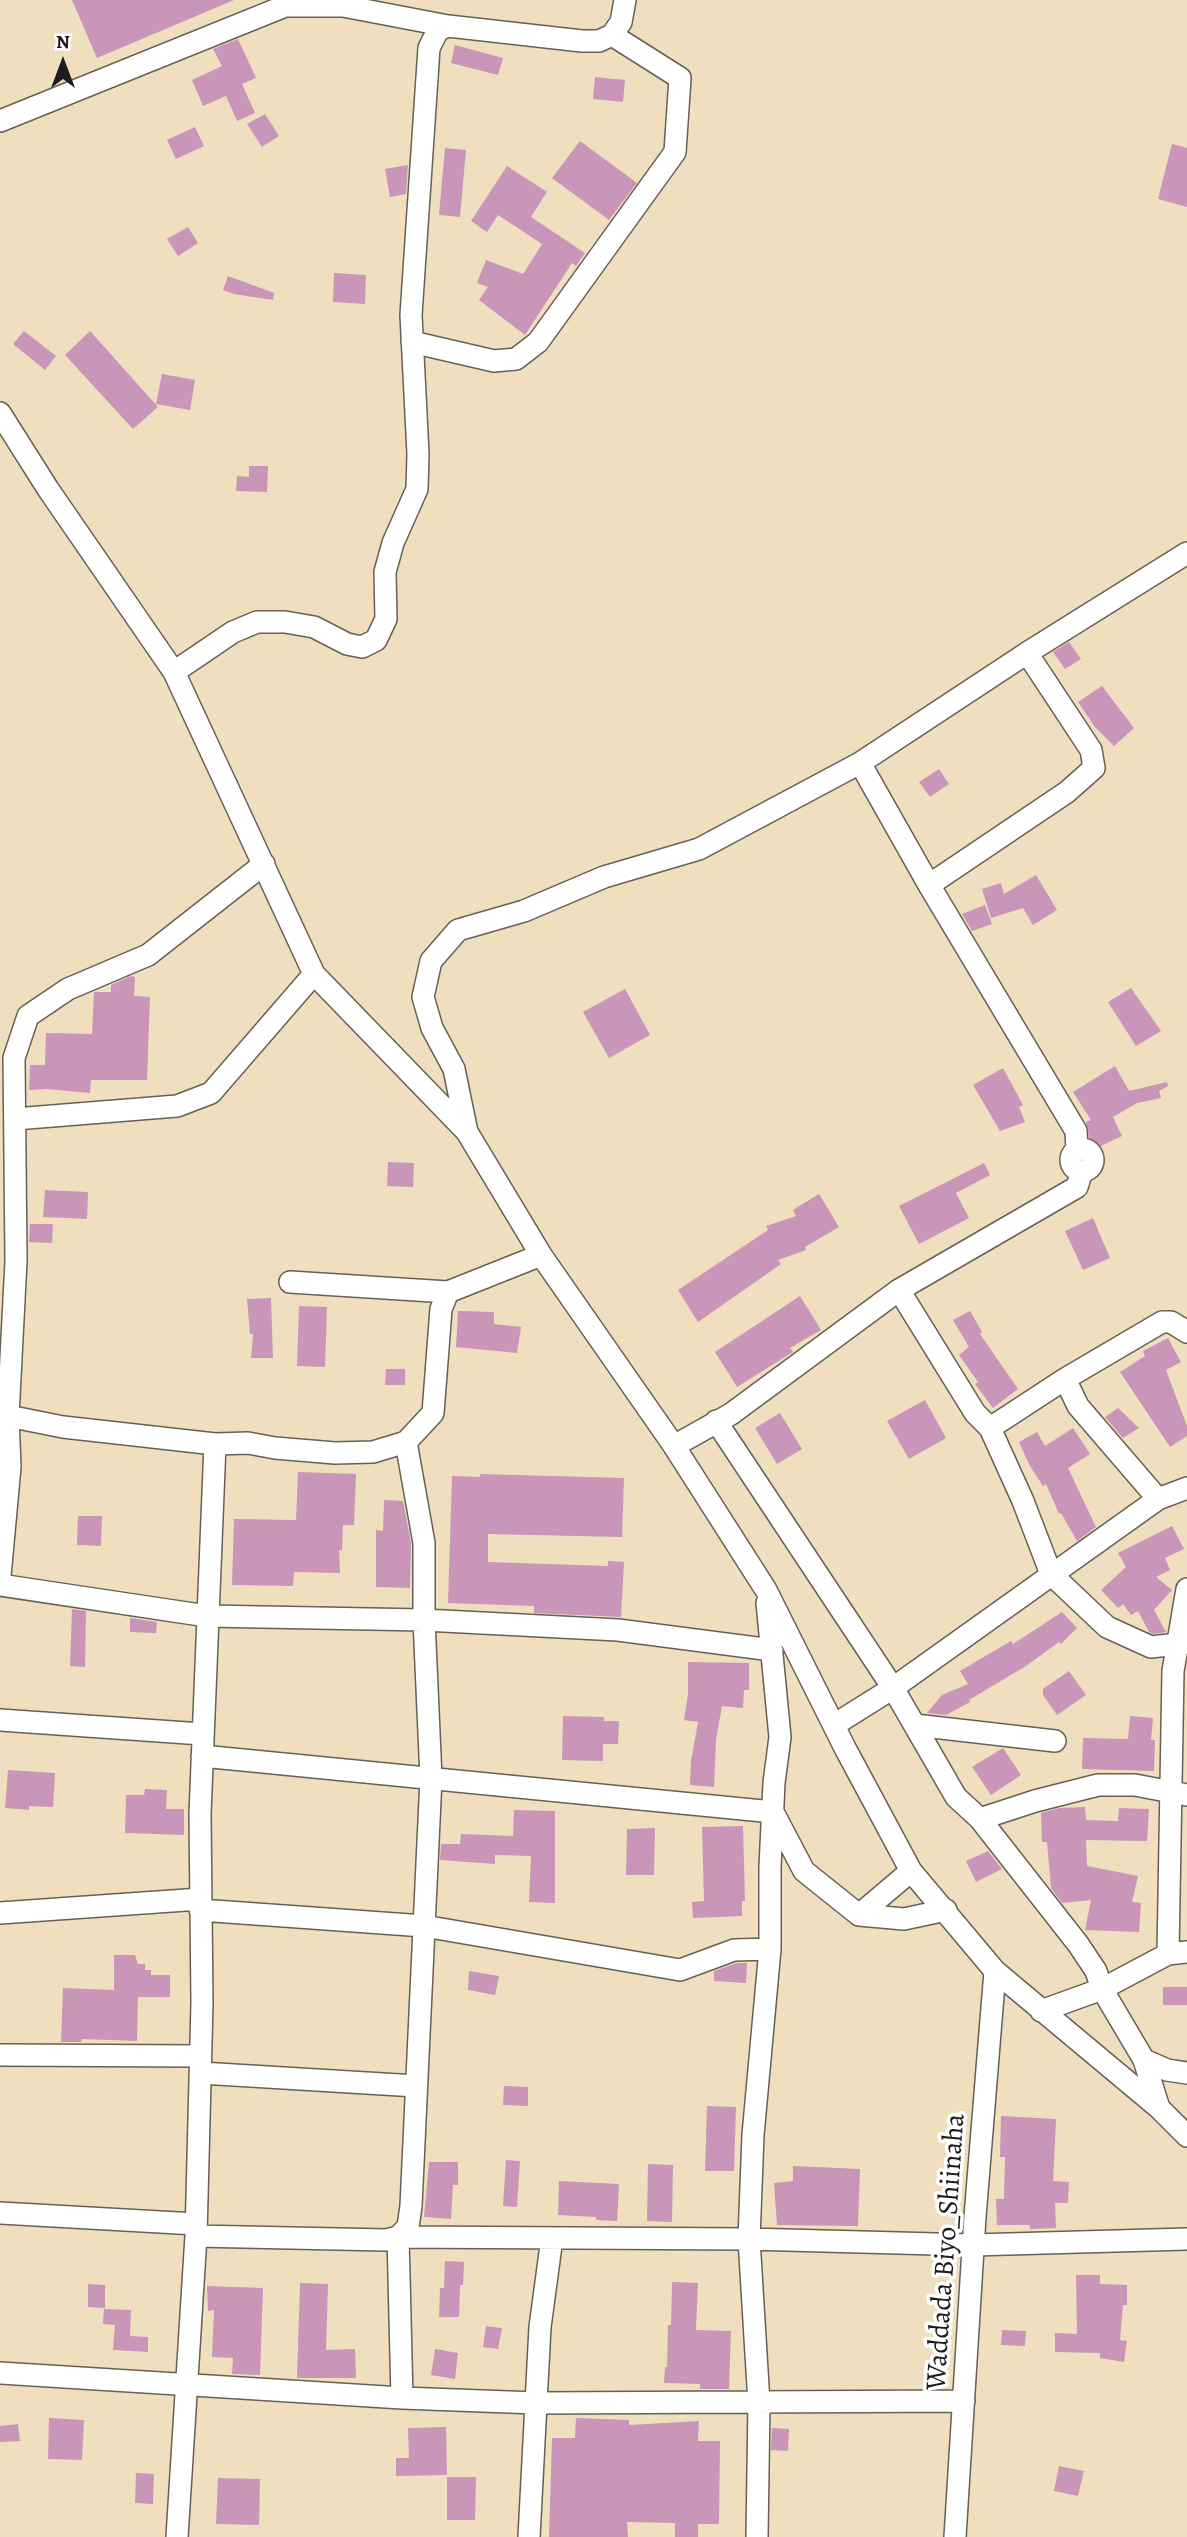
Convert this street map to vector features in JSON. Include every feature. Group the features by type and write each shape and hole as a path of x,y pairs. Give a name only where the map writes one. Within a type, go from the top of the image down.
{"street":[{"path":"0,121 285,6 343,6 448,26 599,41 612,35 621,22 625,0"},
{"path":"174,672 233,632 257,622 285,621 314,627 346,644 362,647 376,640 386,619 385,572 393,543 417,489 418,454 411,315 429,48 438,30 448,26"},
{"path":"412,342 494,361 516,359 538,342 675,152 680,78 612,35"},
{"path":"0,413 48,489 174,672 314,974 467,1132 541,1255 674,1446 766,1590 911,1871 995,1971 1159,2108 1187,2136"},
{"path":"467,1132 454,1069 432,1028 423,997 431,961 458,930 524,911 604,877 699,849 859,763 1187,553"},
{"path":"929,885 1067,792 1094,768 1091,750 1027,653"},
{"path":"674,1446 731,1414 899,1290 1077,1187 1082,1171 1091,1167 1093,1157 1086,1149 1077,1150 1076,1131 859,763"},
{"path":"0,1576 10,1467 4,1416 16,1261 14,1058 28,1016 68,989 148,955 264,864"},
{"path":"15,1119 177,1106 211,1093 314,974"},
{"path":"290,1282 448,1292 541,1255"},
{"path":"899,1290 975,1413 990,1428 1023,1501 1051,1574 1107,1627 1151,1647 1183,1643"},
{"path":"4,1416 64,1427 215,1444 248,1443 335,1453 373,1452 406,1442 433,1413 441,1309 448,1292"},
{"path":"990,1428 1065,1379 1162,1322 1171,1322 1187,1332"},
{"path":"1065,1379 1078,1406 1158,1499"},
{"path":"716,1421 893,1688 957,1797 979,1819 1078,1944 1096,1971 1102,1989 1144,2060 1159,2108"},
{"path":"402,2398 398,2237 408,2227 411,2206 430,1778 424,1543 406,1442"},
{"path":"177,2537 196,2230 202,1734 215,1444"},
{"path":"834,1725 893,1688 1158,1499 1187,1488"},
{"path":"0,1585 207,1616 424,1620 618,1630 772,1650"},
{"path":"1041,2011 1102,1989 1178,1953 1179,1794 1173,1671 1183,1643 1187,1589"},
{"path":"757,2537 759,2403 749,2239 753,2135 770,1949 773,1811 780,1737 766,1590"},
{"path":"0,1720 202,1734"},
{"path":"915,1725 1055,1741"},
{"path":"202,1756 773,1811"},
{"path":"979,1819 1098,1785 1135,1785 1179,1794"},
{"path":"773,1811 804,1871 859,1915 904,1919 946,1910"},
{"path":"859,1915 911,1871"},
{"path":"0,1913 200,1905 424,1926 680,1970 734,1950 770,1949"},
{"name":"Waddada Biyo_Shiinaha","path":"955,2537 973,2245 995,1971"},
{"path":"0,2055 200,2064 416,2085"},
{"path":"1144,2060 1167,2070 1187,2073"},
{"path":"0,2213 196,2230 386,2240 398,2237 749,2239 973,2245 1187,2239"},
{"path":"529,2537 540,2327 552,2238"},
{"path":"0,2373 402,2398 536,2403 964,2401"}],"building":[{"path":"72,0 234,0 97,58"},
{"path":"238,39 256,78 242,84 255,113 237,121 226,96 203,106 192,80 222,66 213,49"},
{"path":"455,45 503,58 498,75 451,63"},
{"path":"595,77 625,80 623,102 593,99"},
{"path":"265,114 279,136 262,147 247,124"},
{"path":"195,127 204,146 176,159 167,140"},
{"path":"580,141 637,183 609,220 552,178"},
{"path":"1172,144 1187,148 1187,207 1158,199"},
{"path":"445,148 466,150 460,217 439,215"},
{"path":"408,165 406,194 390,197 385,169"},
{"path":"507,166 547,192 531,217 585,253 576,266 572,263 525,335 479,300 488,287 477,283 486,260 523,274 542,244 498,215 487,232 471,221"},
{"path":"188,227 198,243 178,256 167,239"},
{"path":"334,273 366,275 365,304 333,302"},
{"path":"228,276 274,293 273,300 223,290"},
{"path":"24,331 56,356 45,370 13,344"},
{"path":"90,331 158,407 133,429 65,355"},
{"path":"162,374 195,380 190,410 156,404"},
{"path":"249,466 268,466 267,492 236,491 237,476 249,477"},
{"path":"1069,642 1081,659 1065,669 1053,652"},
{"path":"1102,686 1134,728 1114,746 1095,727 1078,702"},
{"path":"939,769 949,784 930,797 919,782"},
{"path":"1036,875 1057,910 1033,925 1023,908 991,918 982,889 1001,883 1004,894"},
{"path":"985,905 992,924 972,931 962,914"},
{"path":"131,976 135,977 134,996 150,997 147,1080 91,1080 90,1093 29,1090 30,1065 45,1065 46,1033 92,1034 94,992 111,992 111,985"},
{"path":"1131,988 1161,1031 1136,1046 1108,1002"},
{"path":"625,989 650,1035 609,1058 583,1012"},
{"path":"1115,1066 1129,1091 1167,1082 1168,1086 1159,1091 1161,1098 1137,1103 1113,1117 1122,1136 1092,1150 1086,1122 1091,1120 1073,1092"},
{"path":"1003,1068 1023,1105 1019,1107 1025,1122 1000,1131 973,1085"},
{"path":"388,1162 414,1163 413,1187 387,1186"},
{"path":"984,1163 990,1175 956,1193 969,1218 919,1244 899,1206"},
{"path":"45,1190 88,1192 87,1219 43,1217"},
{"path":"819,1194 839,1227 805,1247 806,1250 778,1260 781,1264 698,1322 678,1290 768,1230 766,1226 796,1216 793,1210"},
{"path":"1093,1218 1110,1258 1083,1270 1065,1231"},
{"path":"30,1224 53,1224 52,1243 29,1242"},
{"path":"800,1296 821,1330 790,1348 793,1352 737,1387 715,1352"},
{"path":"271,1298 273,1358 251,1358 253,1334 250,1334 247,1299"},
{"path":"299,1306 327,1307 325,1367 297,1366"},
{"path":"458,1311 494,1312 494,1324 521,1327 517,1353 456,1347"},
{"path":"970,1311 982,1332 980,1334 1018,1389 993,1408 975,1384 978,1382 959,1355 969,1347 953,1320"},
{"path":"1168,1338 1181,1362 1166,1370 1187,1426 1187,1436 1170,1447 1120,1372 1145,1356 1143,1351"},
{"path":"386,1369 405,1369 405,1385 385,1385"},
{"path":"925,1400 946,1438 909,1459 887,1421"},
{"path":"1118,1408 1139,1428 1123,1438 1105,1417"},
{"path":"780,1413 802,1449 777,1464 755,1428"},
{"path":"1073,1428 1090,1454 1068,1468 1096,1527 1077,1541 1061,1513 1059,1514 1046,1484 1043,1486 1030,1466 1019,1442 1037,1432 1045,1446"},
{"path":"298,1472 356,1474 354,1525 343,1525 342,1551 339,1550 340,1573 294,1572 293,1586 232,1585 234,1519 296,1520"},
{"path":"480,1474 624,1478 622,1537 488,1534 488,1562 608,1566 608,1561 624,1562 621,1617 534,1613 534,1606 448,1603 452,1476 480,1477"},
{"path":"384,1500 403,1501 411,1543 410,1588 376,1587 376,1530 383,1531"},
{"path":"78,1516 102,1516 101,1546 77,1545"},
{"path":"1172,1526 1184,1549 1165,1558 1170,1570 1156,1577 1172,1590 1154,1610 1166,1632 1153,1634 1149,1632 1138,1611 1131,1615 1123,1604 1118,1608 1101,1590 1126,1567 1118,1553"},
{"path":"72,1609 86,1611 85,1667 70,1666"},
{"path":"1062,1612 1077,1628 1061,1644 1059,1642 1026,1666 946,1715 927,1713 942,1695 968,1684 960,1671 1011,1641 1013,1644"},
{"path":"130,1618 157,1622 156,1633 130,1632"},
{"path":"688,1662 749,1663 749,1690 744,1690 743,1708 722,1706 716,1740 714,1787 690,1785 698,1722 684,1720 688,1694"},
{"path":"1069,1671 1086,1695 1057,1715 1043,1695 1043,1689"},
{"path":"563,1716 604,1717 604,1721 619,1721 618,1744 603,1744 603,1761 562,1760"},
{"path":"1130,1716 1153,1718 1151,1740 1155,1740 1154,1771 1082,1769 1083,1738 1128,1739"},
{"path":"1003,1748 1021,1775 991,1795 972,1767"},
{"path":"8,1770 55,1773 53,1807 29,1806 29,1810 5,1808"},
{"path":"145,1789 167,1790 166,1809 184,1809 184,1835 125,1833 126,1795 144,1795"},
{"path":"1085,1807 1086,1820 1118,1821 1119,1808 1149,1809 1147,1841 1086,1840 1087,1866 1138,1876 1132,1902 1141,1903 1139,1932 1085,1930 1091,1900 1062,1903 1051,1888 1047,1842 1042,1842 1041,1813 1060,1808"},
{"path":"514,1810 555,1811 555,1903 529,1902 531,1856 495,1855 495,1864 440,1860 441,1844 460,1844 461,1834 513,1836"},
{"path":"743,1826 745,1901 742,1901 742,1916 693,1918 692,1902 704,1901 702,1827"},
{"path":"655,1828 654,1875 626,1875 627,1829"},
{"path":"988,1851 1002,1869 976,1882 966,1861"},
{"path":"114,1955 135,1955 138,1964 145,1964 145,1970 151,1970 151,1975 170,1975 170,1997 138,1997 137,2041 82,2039 81,2042 61,2042 63,1988 114,1990"},
{"path":"737,1963 747,1963 746,1983 714,1981 714,1971"},
{"path":"469,1971 499,1976 495,1995 468,1990"},
{"path":"1163,1987 1187,1987 1187,2005 1163,2005"},
{"path":"504,2086 528,2087 528,2106 503,2105"},
{"path":"707,2106 736,2107 734,2171 705,2171"},
{"path":"1001,2116 1056,2119 1053,2181 1069,2182 1068,2203 1055,2203 1056,2228 1030,2229 1030,2225 997,2225 996,2199 1004,2199 1005,2157 1000,2157"},
{"path":"506,2160 520,2161 517,2207 503,2206"},
{"path":"429,2162 458,2162 458,2185 453,2185 451,2219 424,2217"},
{"path":"648,2164 673,2165 672,2222 647,2221"},
{"path":"793,2166 860,2169 858,2226 777,2225 774,2183 793,2181"},
{"path":"559,2181 619,2184 617,2221 558,2215"},
{"path":"445,2261 464,2262 459,2317 439,2317"},
{"path":"1076,2275 1100,2275 1100,2284 1127,2285 1127,2305 1123,2305 1120,2340 1127,2341 1124,2362 1100,2358 1100,2353 1055,2352 1055,2333 1077,2334"},
{"path":"672,2282 698,2283 696,2330 731,2331 729,2389 700,2389 700,2384 664,2383 668,2325 671,2325"},
{"path":"300,2283 328,2284 326,2350 355,2349 356,2378 297,2378"},
{"path":"88,2284 105,2285 105,2308 88,2307"},
{"path":"207,2286 263,2288 260,2375 232,2374 233,2358 212,2357 214,2310 208,2311"},
{"path":"104,2309 131,2310 130,2336 148,2337 148,2352 113,2350 115,2325 103,2324"},
{"path":"486,2326 502,2328 498,2349 483,2347"},
{"path":"1002,2330 1026,2331 1025,2346 1001,2345"},
{"path":"435,2349 458,2353 455,2379 431,2375"},
{"path":"49,2418 84,2420 82,2460 48,2459"},
{"path":"576,2418 629,2420 629,2425 699,2421 698,2441 720,2441 719,2524 698,2524 698,2537 675,2537 675,2523 627,2522 628,2537 549,2537 552,2438 575,2438"},
{"path":"18,2424 20,2441 0,2442 0,2426"},
{"path":"446,2427 447,2475 396,2476 396,2458 409,2458 408,2428"},
{"path":"772,2428 789,2429 788,2451 771,2450"},
{"path":"1059,2466 1084,2471 1078,2496 1054,2491"},
{"path":"136,2473 154,2474 153,2504 135,2503"},
{"path":"447,2477 476,2477 475,2520 447,2520"},
{"path":"218,2478 260,2479 259,2525 216,2524"}]}
